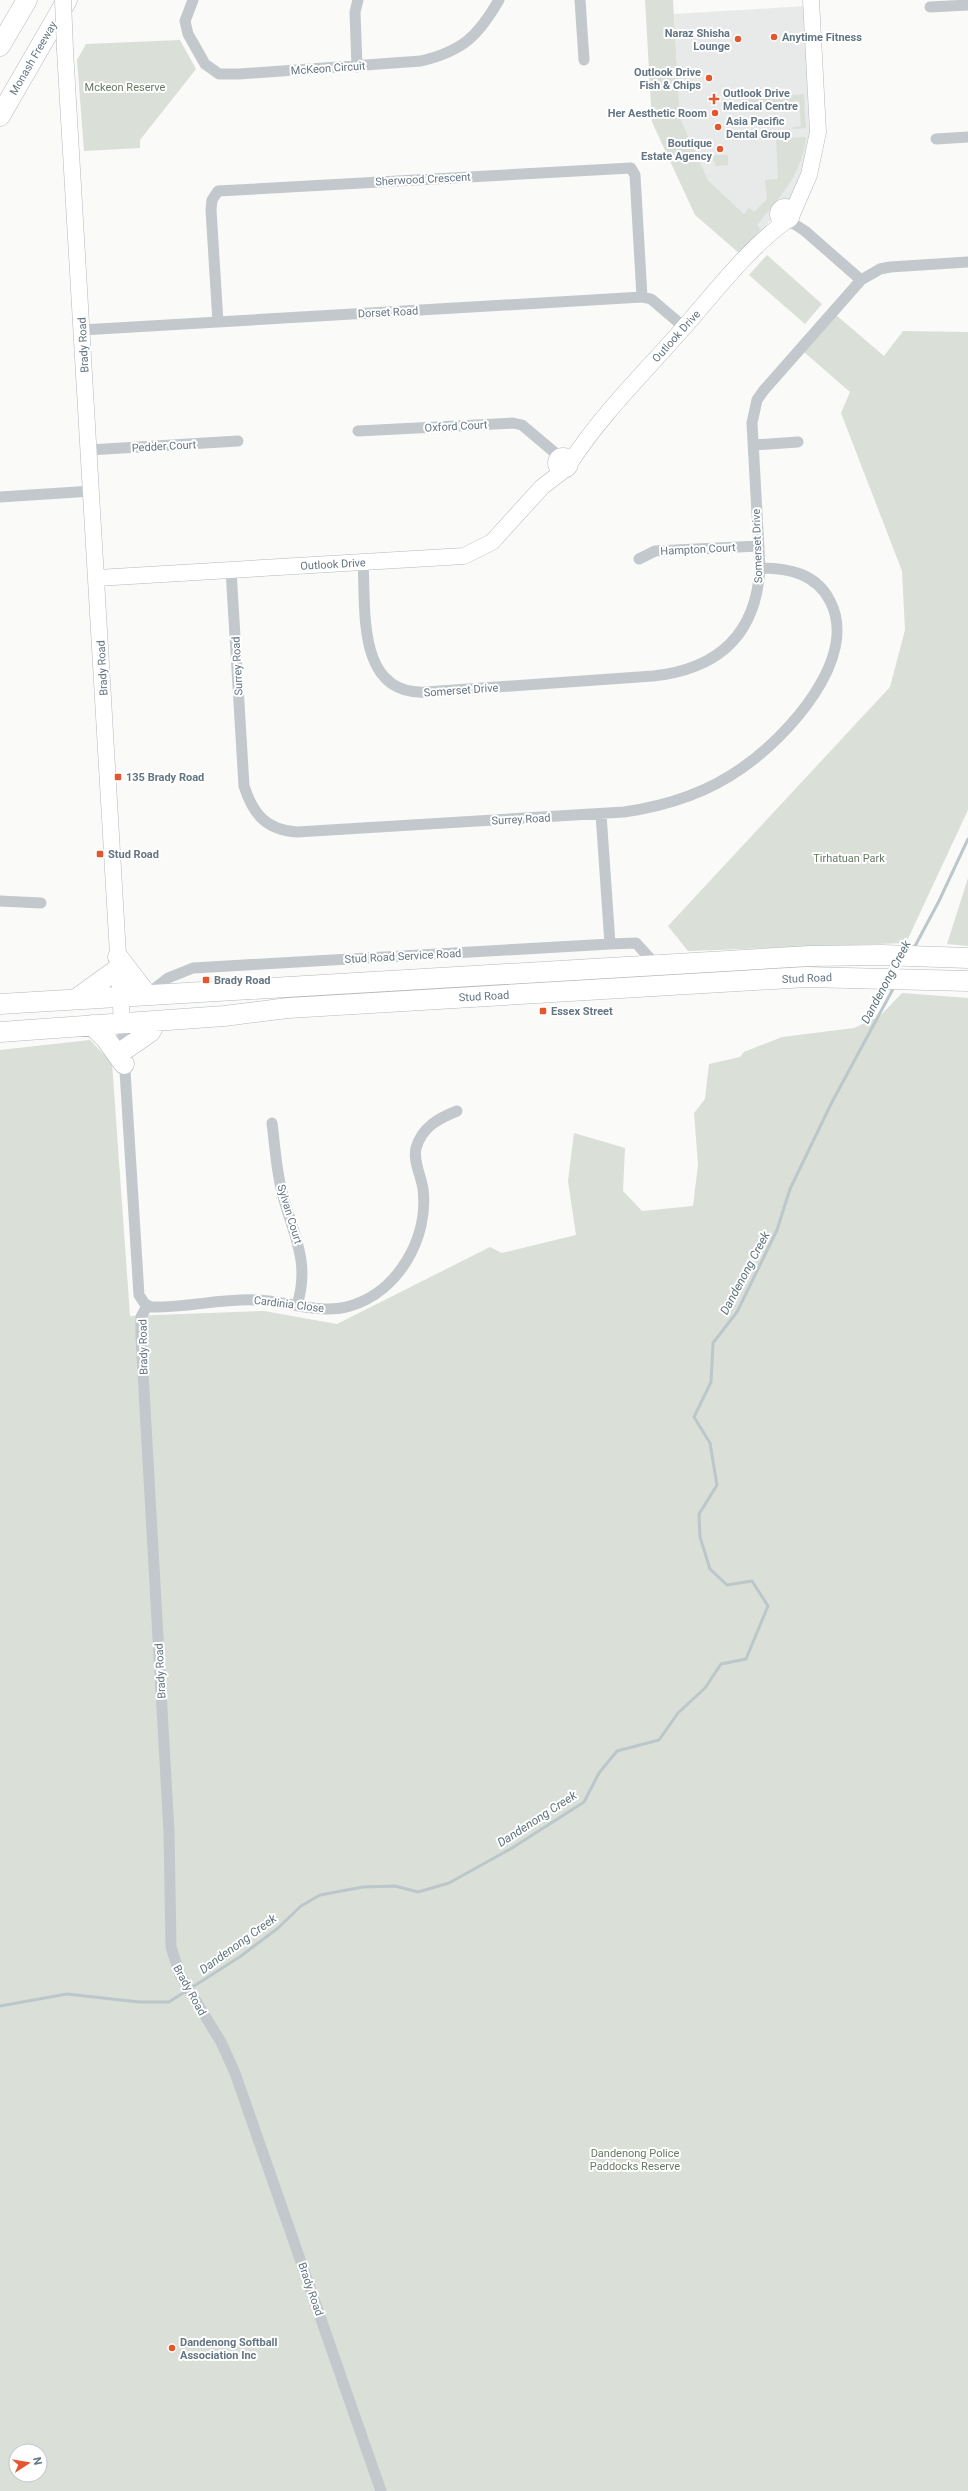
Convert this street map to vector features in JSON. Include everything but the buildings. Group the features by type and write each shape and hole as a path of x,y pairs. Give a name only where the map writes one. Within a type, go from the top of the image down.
{"highway":[{"path":"0,46 27,0"},
{"name":"Monash Freeway","path":"0,116 67,0"},
{"name":"Stud Road","path":"0,1004 656,965 882,955 968,958"},
{"path":"76,1000 119,962 147,995"},
{"name":"Stud Road","path":"0,1032 156,1022 288,1008 806,977 968,980"},
{"path":"92,1025 124,1057 150,1032 156,1022"}],"street":[{"name":"Brady Road","path":"63,0 120,996 139,1295 147,1306 141,1317 141,1337 169,1832 170,1940 176,1966 210,2024 235,2073 381,2491"},
{"name":"McKeon Circuit","path":"193,0 185,20 188,34 205,64 219,74 422,61 445,56 471,39 499,0"},
{"path":"357,66 355,12 358,0"},
{"path":"580,0 584,60"},
{"name":"Outlook Drive","path":"97,578 464,556 476,551 497,537 542,487 562,461 587,437 684,327 766,236 787,215 802,191 815,154 818,132 811,0"},
{"path":"930,7 968,5"},
{"path":"936,139 968,137"},
{"name":"Sherwood Crescent","path":"218,322 212,200 218,191 234,190 631,168 635,175 642,297"},
{"path":"787,215 861,280"},
{"name":"Somerset Drive","path":"363,562 367,634 371,658 380,672 393,684 403,689 419,693 653,676 680,673 705,664 738,635 751,613 759,587 760,568 752,423 757,400 861,280 880,269 890,267 968,262"},
{"path":"642,297 651,299 684,327"},
{"name":"Dorset Road","path":"82,330 642,297"},
{"name":"Oxford Court","path":"358,431 513,423 522,425 562,461"},
{"name":"Pedder Court","path":"89,450 238,441"},
{"path":"753,445 798,442"},
{"path":"0,497 92,491"},
{"name":"Hampton Court","path":"639,560 655,551 758,546"},
{"name":"Surrey Road","path":"231,570 244,786 250,804 264,821 287,831 297,832 601,814 651,808 678,800 722,781 743,768 773,743 813,695 824,677 836,647 838,630 833,607 821,588 806,576 787,569 760,568"},
{"path":"601,814 610,944"},
{"path":"0,901 41,903"},
{"name":"Stud Road Service Road","path":"147,995 168,978 193,968 636,943 656,965"},
{"name":"Cardinia Close","path":"147,1306 158,1307 248,1300 297,1304 325,1309 349,1306 376,1294 399,1272 416,1242 422,1222 423,1189 416,1159 418,1142 426,1128 457,1111"},
{"name":"Sylvan Court","path":"272,1123 282,1190 298,1238 302,1257 301,1291 297,1304"}],"shaded area":[{"path":"805,6 812,127 800,181 789,201 778,208 765,228 761,230 708,180 680,118 674,14"}],"green space":[{"path":"645,0 673,0 680,118 708,180 744,214 749,208 754,212 767,199 765,180 778,179 776,139 806,137 800,163 795,175 782,195 757,225 761,230 739,253 695,215 652,122"},
{"name":"Mckeon Reserve","path":"180,40 196,69 140,140 140,148 84,151 77,60 86,44"},
{"path":"804,94 806,128 793,129 793,127 801,126 799,101 751,104 750,108 742,108 744,101 751,98"},
{"path":"711,155 728,155 728,165 716,166"},
{"path":"767,255 822,304 805,324 749,275"},
{"name":"Tirhatuan Park","path":"836,315 884,356 903,331 968,332 968,810 906,943 688,951 668,926 890,687 905,630 902,571 841,413 850,392 804,352"},
{"path":"968,878 968,946 947,944"},
{"name":"Dandenong Police Paddocks Reserve","path":"902,993 968,998 968,2491 0,2491 0,1050 90,1040 112,1063 130,1316 264,1311 337,1324 490,1247 502,1253 576,1235 568,1181 574,1133 625,1148 623,1191 642,1211 693,1206 698,1165 694,1113 705,1099 709,1064 740,1057 744,1052 782,1037 854,1028 880,1016"}],"waterway":[{"name":"Dandenong Creek","path":"914,948 939,901 968,839"},
{"name":"Dandenong Creek","path":"0,2006 67,1994 139,2002 169,2002 241,1956 278,1928 301,1906 320,1895 363,1887 395,1886 418,1892 449,1883 512,1848 584,1802 599,1773 617,1751 659,1740 678,1713 705,1688 721,1664 746,1659 768,1606 752,1581 727,1585 710,1569 700,1537 699,1514 717,1485 710,1443 694,1417 711,1382 713,1343 737,1312 777,1230 790,1189 831,1104 894,987"}],"place":[{"name":"Anytime Fitness","path":"774,37"},
{"name":"Naraz Shisha Lounge","path":"738,39"},
{"name":"Outlook Drive Fish & Chips","path":"709,78"},
{"name":"Outlook Drive Medical Centre","path":"714,99"},
{"name":"Her Aesthetic Room","path":"715,113"},
{"name":"Asia Pacific Dental Group","path":"718,127"},
{"name":"Boutique Estate Agency","path":"720,149"},
{"name":"135 Brady Road","path":"118,777"},
{"name":"Stud Road","path":"100,854"},
{"name":"Brady Road","path":"206,980"},
{"name":"Essex Street","path":"543,1011"},
{"name":"Dandenong Softball Association Inc","path":"172,2348"}]}
